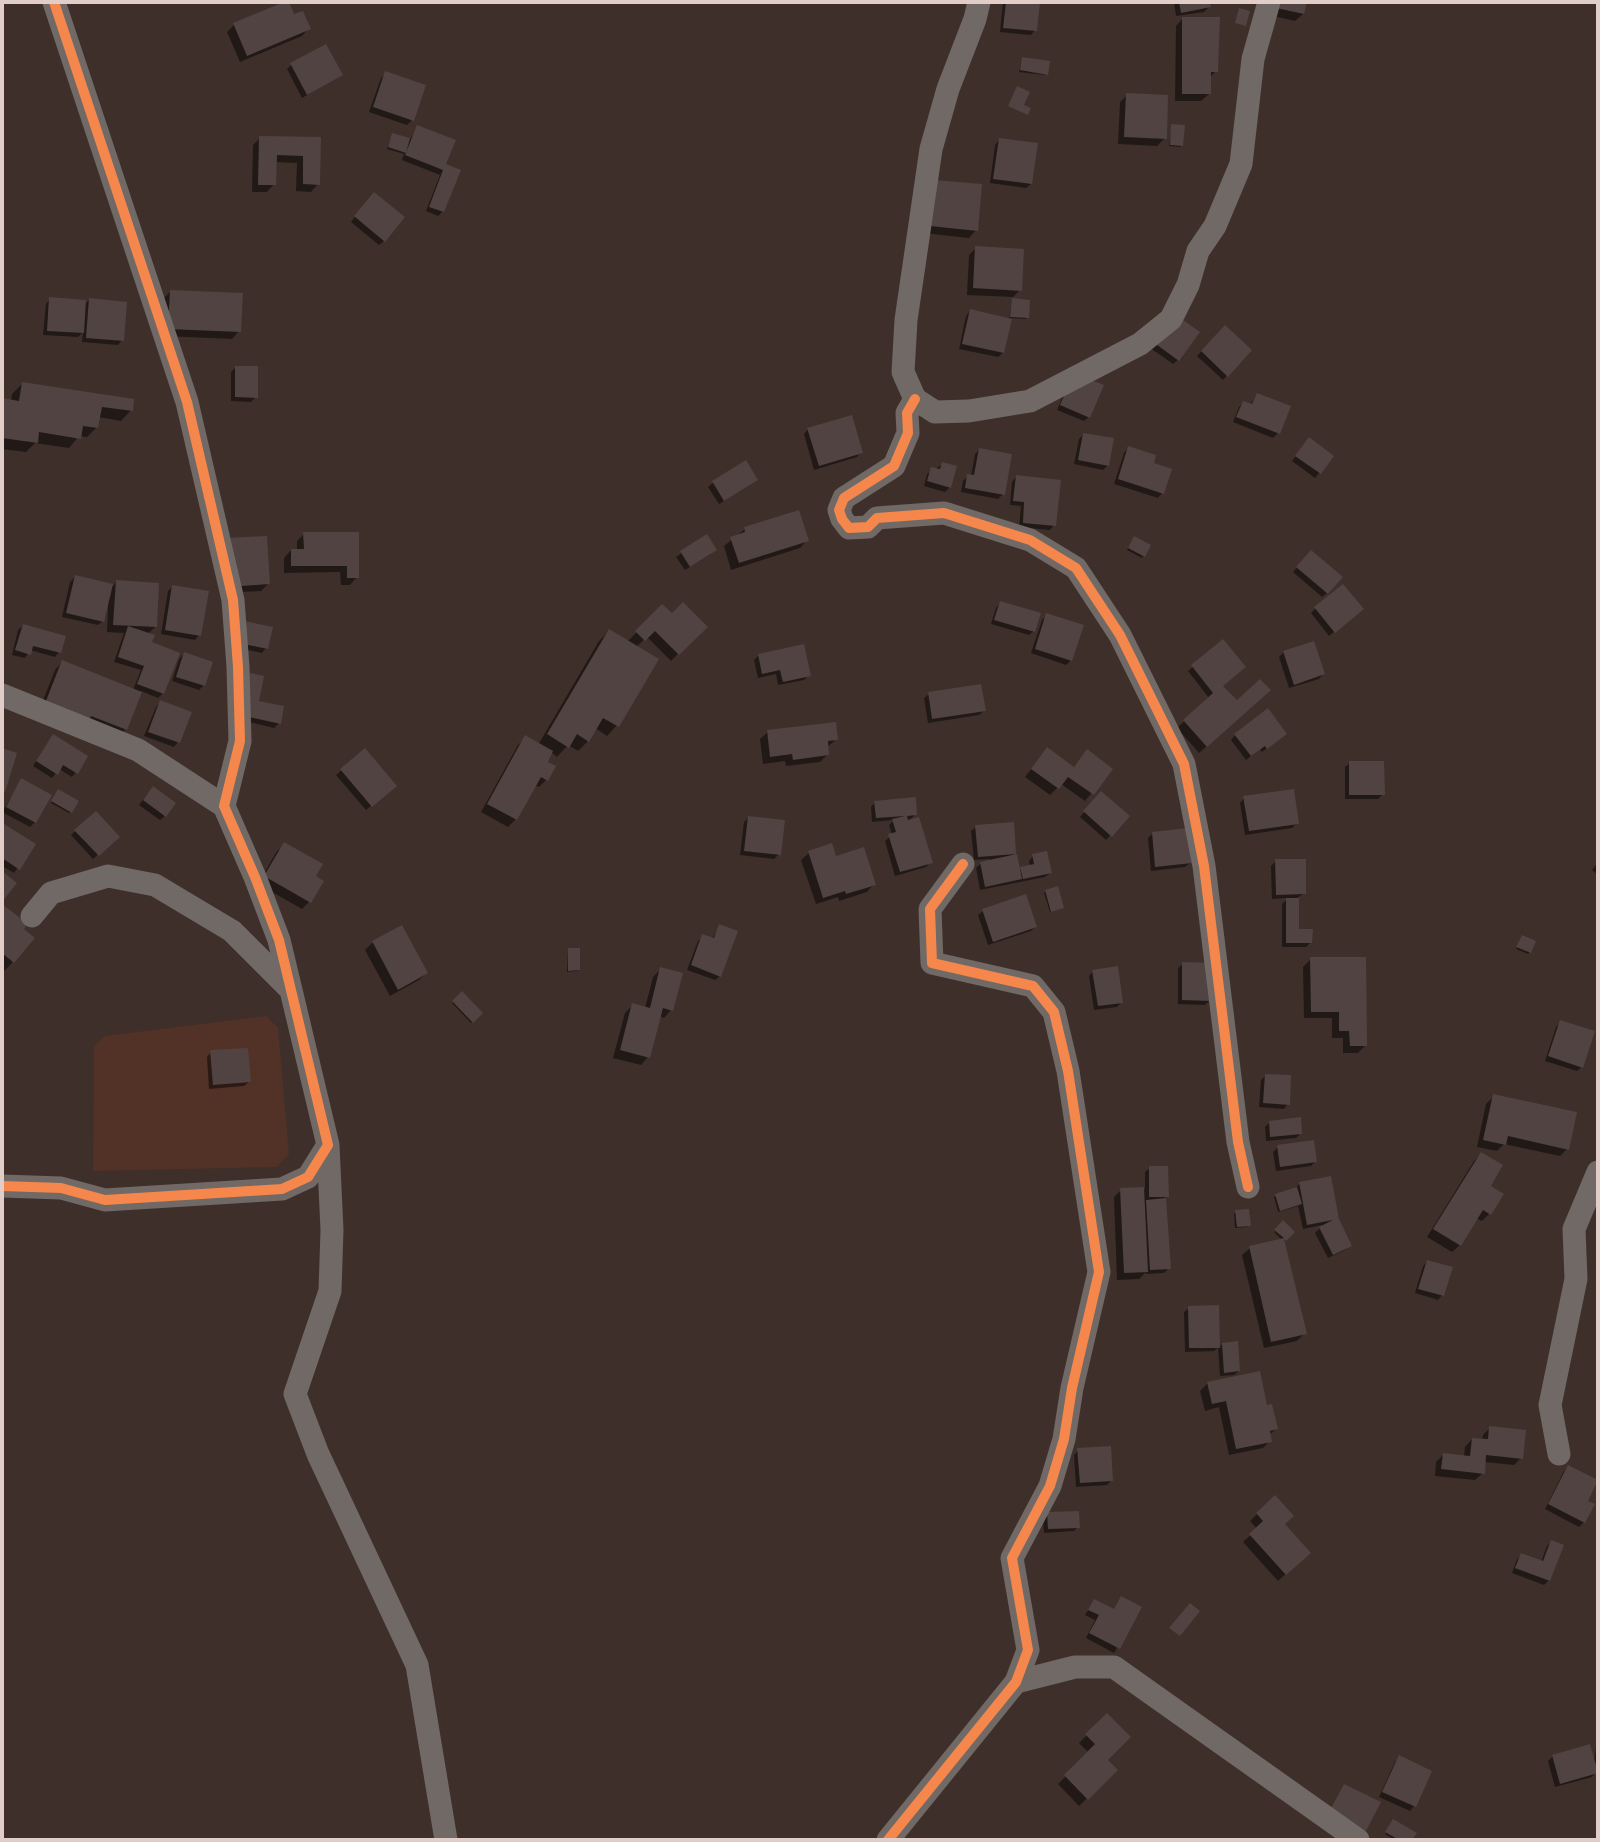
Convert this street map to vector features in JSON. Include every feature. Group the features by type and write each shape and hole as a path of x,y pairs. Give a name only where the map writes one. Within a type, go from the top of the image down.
{"street":[{"path":"54,2 187,402 233,600 240,741 224,806"},
{"path":"979,2 948,89 931,149 906,320 903,372 915,398 935,412 969,411 1030,401 1140,344 1171,319 1188,285 1198,251 1215,226 1241,164 1253,59 1269,2"},
{"path":"915,398 907,413 908,433 894,466 844,498 839,510 842,519 849,528 868,527 877,518 944,513 1030,540 1076,568 1120,635 1184,764 1204,866 1238,1142 1248,1187"},
{"path":"2,695 138,750 224,806 255,877 279,940 328,1144 332,1230 330,1292 295,1394 318,1454 417,1665 446,1840"},
{"path":"888,1840 1016,1682 1028,1650 1012,1558 1051,1486 1064,1439 1072,1388 1099,1272 1069,1072 1054,1012 1033,986 932,962 930,909 963,864"},
{"path":"32,916 51,893 108,876 155,885 232,931 291,990"},
{"path":"2,1186 61,1188 105,1200 282,1189 308,1177 328,1144"},
{"path":"1559,1454 1550,1405 1576,1279 1574,1229 1598,1172"},
{"path":"1016,1682 1075,1667 1114,1667 1358,1840"}],"shaded area":[{"path":"266,1016 278,1028 289,1154 277,1167 93,1171 94,1046 105,1036"}],"building":[{"path":"289,2 294,14 303,11 311,29 247,56 233,23"},
{"path":"1006,2 1040,2 1037,31 1003,28"},
{"path":"1179,2 1210,2 1211,7 1181,13"},
{"path":"1268,2 1307,2 1304,14 1267,6"},
{"path":"1239,8 1250,11 1246,26 1235,23"},
{"path":"1182,17 1220,17 1218,72 1211,72 1211,94 1182,94"},
{"path":"326,44 343,75 307,95 290,63"},
{"path":"1022,57 1050,61 1048,75 1020,70"},
{"path":"385,71 426,85 414,121 373,107"},
{"path":"1017,86 1030,92 1024,105 1031,108 1028,115 1008,106"},
{"path":"1126,93 1168,95 1167,139 1124,137"},
{"path":"1171,124 1185,125 1183,146 1170,145"},
{"path":"417,125 456,140 446,164 461,170 444,212 429,207 443,170 405,155"},
{"path":"392,133 410,138 406,153 388,147"},
{"path":"259,136 321,137 320,185 303,184 303,156 277,155 276,185 258,185"},
{"path":"999,138 1038,143 1032,184 993,179"},
{"path":"934,180 982,184 978,231 930,226"},
{"path":"374,192 405,217 385,242 354,216"},
{"path":"975,246 1024,249 1022,291 973,288"},
{"path":"170,290 243,293 241,332 168,329"},
{"path":"49,297 86,300 84,333 47,331"},
{"path":"89,298 127,302 124,341 86,338"},
{"path":"1012,298 1030,300 1029,318 1010,317"},
{"path":"970,309 1012,319 1004,353 962,344"},
{"path":"1169,310 1200,332 1179,361 1149,339"},
{"path":"1225,325 1252,350 1228,377 1201,351"},
{"path":"235,366 258,366 258,398 235,397"},
{"path":"1074,373 1104,385 1090,418 1060,405"},
{"path":"22,382 134,399 133,411 102,407 98,428 83,426 81,439 39,432 38,443 2,438 2,398 19,401"},
{"path":"1257,393 1291,406 1280,434 1236,417 1243,401 1252,404"},
{"path":"852,415 863,453 819,466 807,428"},
{"path":"1083,433 1114,438 1109,466 1078,460"},
{"path":"1309,437 1334,456 1321,474 1295,456"},
{"path":"1128,446 1156,455 1154,463 1172,469 1164,494 1118,479"},
{"path":"979,448 1012,454 1005,495 965,488 967,474 974,475"},
{"path":"746,460 758,480 724,501 712,481"},
{"path":"942,462 957,466 951,488 927,481 931,467 940,469"},
{"path":"1016,475 1061,480 1056,526 1023,523 1024,502 1013,501"},
{"path":"799,510 809,541 739,563 730,537 745,532 744,527"},
{"path":"303,532 359,532 359,578 347,578 347,566 291,566 291,549 304,549"},
{"path":"707,534 717,550 690,567 680,551"},
{"path":"267,536 270,584 227,587 224,538"},
{"path":"1134,536 1151,545 1145,557 1128,548"},
{"path":"1311,550 1343,577 1328,594 1296,567"},
{"path":"75,575 113,584 104,622 66,613"},
{"path":"116,580 159,583 157,627 113,625"},
{"path":"1343,584 1364,609 1335,633 1314,607"},
{"path":"172,585 209,591 201,636 165,630"},
{"path":"1000,601 1041,613 1035,632 994,620"},
{"path":"683,602 708,627 679,655 655,631 645,641 635,631 662,604 672,613"},
{"path":"1046,613 1084,625 1072,661 1035,649"},
{"path":"234,619 273,627 268,649 229,641"},
{"path":"23,624 66,636 61,653 33,646 31,655 15,650"},
{"path":"128,626 155,635 152,642 180,653 164,694 137,684 144,666 118,657"},
{"path":"609,629 659,659 619,727 603,718 589,742 577,734 569,748 547,734"},
{"path":"1223,639 1246,667 1223,686 1237,700 1260,679 1271,690 1207,747 1183,720 1213,693 1191,665"},
{"path":"1314,641 1325,674 1294,685 1283,651"},
{"path":"804,644 811,676 783,682 780,670 762,674 758,654"},
{"path":"184,652 213,662 205,686 176,677"},
{"path":"62,660 142,692 127,730 91,716 88,723 44,706"},
{"path":"250,673 264,676 259,701 284,706 281,724 240,715"},
{"path":"981,684 986,711 932,719 928,692"},
{"path":"160,700 192,712 180,743 148,732"},
{"path":"1268,708 1287,734 1267,749 1265,746 1251,756 1234,734"},
{"path":"836,722 838,740 828,741 829,755 793,760 792,754 770,757 767,730"},
{"path":"53,734 88,756 78,774 63,765 58,775 36,761"},
{"path":"525,735 553,751 548,762 556,766 548,781 541,777 517,820 487,804"},
{"path":"1047,747 1074,767 1087,749 1113,769 1094,795 1068,777 1059,789 1031,769"},
{"path":"2,748 17,753 5,792 2,791"},
{"path":"365,748 397,786 372,807 340,769"},
{"path":"1349,761 1384,761 1385,795 1349,795"},
{"path":"21,778 52,795 36,823 6,807"},
{"path":"153,786 176,803 166,817 143,800"},
{"path":"58,789 79,801 72,813 51,801"},
{"path":"1294,789 1299,824 1249,831 1243,796"},
{"path":"1101,791 1130,816 1112,837 1083,811"},
{"path":"916,797 917,815 907,816 908,820 919,817 933,863 900,872 888,834 896,832 892,819 905,816 876,818 874,801"},
{"path":"96,811 120,837 99,856 74,830"},
{"path":"748,816 785,820 781,855 744,851"},
{"path":"1014,822 1016,854 978,857 975,825"},
{"path":"4,824 36,844 20,870 2,858"},
{"path":"1188,828 1192,863 1155,867 1152,832"},
{"path":"284,842 323,864 316,876 324,881 311,903 264,876"},
{"path":"832,843 836,856 864,847 876,885 823,898 808,851"},
{"path":"1047,851 1052,873 1023,879 1020,867 1034,864 1032,854"},
{"path":"1017,854 1022,879 985,887 980,862"},
{"path":"1275,859 1306,859 1306,894 1276,895"},
{"path":"2,871 17,883 2,902"},
{"path":"1058,886 1064,908 1051,912 1045,890"},
{"path":"1026,894 1037,927 993,942 982,909"},
{"path":"1286,898 1299,898 1299,929 1313,929 1312,943 1286,943"},
{"path":"2,904 28,924 24,929 35,938 14,963 2,953"},
{"path":"719,924 738,931 721,977 691,965 702,934 714,938"},
{"path":"402,925 428,973 398,990 372,941"},
{"path":"1522,935 1536,941 1531,953 1516,947"},
{"path":"568,948 580,948 580,970 568,971"},
{"path":"1310,957 1366,957 1367,1046 1350,1046 1349,1031 1339,1031 1339,1012 1311,1012"},
{"path":"1182,962 1212,963 1211,1001 1182,1000"},
{"path":"1118,966 1123,1003 1098,1006 1092,970"},
{"path":"660,967 683,973 673,1011 663,1008 650,1058 620,1050 632,1003 650,1008"},
{"path":"462,991 483,1013 473,1023 452,1001"},
{"path":"1560,1020 1595,1031 1583,1068 1548,1056"},
{"path":"248,1048 251,1082 213,1085 210,1050"},
{"path":"1265,1074 1291,1075 1290,1105 1263,1103"},
{"path":"1493,1094 1577,1112 1569,1150 1508,1136 1506,1145 1483,1140"},
{"path":"1301,1117 1302,1134 1270,1137 1269,1121"},
{"path":"1314,1140 1317,1162 1280,1167 1277,1145"},
{"path":"1481,1152 1503,1165 1491,1186 1504,1194 1491,1215 1483,1210 1461,1246 1433,1229"},
{"path":"1149,1166 1168,1166 1169,1197 1149,1197"},
{"path":"1331,1176 1339,1219 1352,1246 1333,1255 1319,1227 1333,1220 1307,1225 1299,1182"},
{"path":"1144,1187 1148,1272 1124,1273 1120,1188"},
{"path":"1297,1187 1302,1204 1280,1211 1275,1194"},
{"path":"1166,1198 1171,1269 1150,1270 1146,1200"},
{"path":"1249,1209 1251,1226 1237,1227 1235,1210"},
{"path":"1283,1220 1295,1232 1286,1241 1284,1239 1307,1334 1271,1342 1249,1246 1284,1238 1274,1230"},
{"path":"1427,1260 1453,1267 1444,1296 1418,1289"},
{"path":"1219,1305 1220,1348 1189,1348 1188,1306"},
{"path":"1238,1341 1240,1371 1224,1373 1222,1343"},
{"path":"1260,1371 1267,1405 1272,1404 1278,1429 1270,1431 1272,1442 1236,1449 1226,1401 1212,1404 1207,1382"},
{"path":"1489,1426 1526,1430 1523,1459 1486,1455 1485,1474 1441,1469 1443,1453 1470,1456 1472,1438 1488,1439"},
{"path":"1111,1446 1113,1481 1080,1483 1077,1448"},
{"path":"1568,1465 1598,1480 1588,1501 1595,1504 1585,1523 1548,1504"},
{"path":"1275,1495 1294,1516 1285,1524 1311,1553 1286,1575 1249,1534 1263,1521 1256,1513"},
{"path":"1079,1511 1080,1528 1048,1529 1047,1512"},
{"path":"1551,1540 1564,1545 1550,1581 1515,1568 1521,1553 1543,1561"},
{"path":"1121,1596 1142,1607 1120,1649 1089,1633 1099,1615 1088,1610 1094,1599 1114,1609"},
{"path":"1190,1603 1200,1611 1180,1636 1169,1628"},
{"path":"1107,1713 1131,1737 1108,1760 1118,1770 1088,1800 1064,1775 1095,1744 1085,1734"},
{"path":"1590,1744 1598,1773 1560,1784 1552,1755"},
{"path":"1399,1755 1432,1771 1416,1807 1382,1792"},
{"path":"1344,1784 1381,1802 1366,1831 1329,1812"},
{"path":"1393,1819 1417,1833 1412,1840 1399,1840 1385,1832"}],"cycle path":[{"path":"2,1186 61,1188 105,1200 282,1189 308,1177 328,1145 279,940 224,806 240,741 233,600 187,402 54,2"},
{"path":"915,399 907,413 908,433 894,466 844,498 839,510 842,519 849,528 868,527 877,518 944,513 1030,540 1076,568 1120,635 1184,764 1204,866 1238,1142 1248,1187"},
{"path":"888,1840 1016,1682 1028,1650 1012,1558 1050,1486 1064,1439 1072,1388 1099,1272 1068,1071 1054,1012 1033,986 932,963 930,909 963,864"}]}
